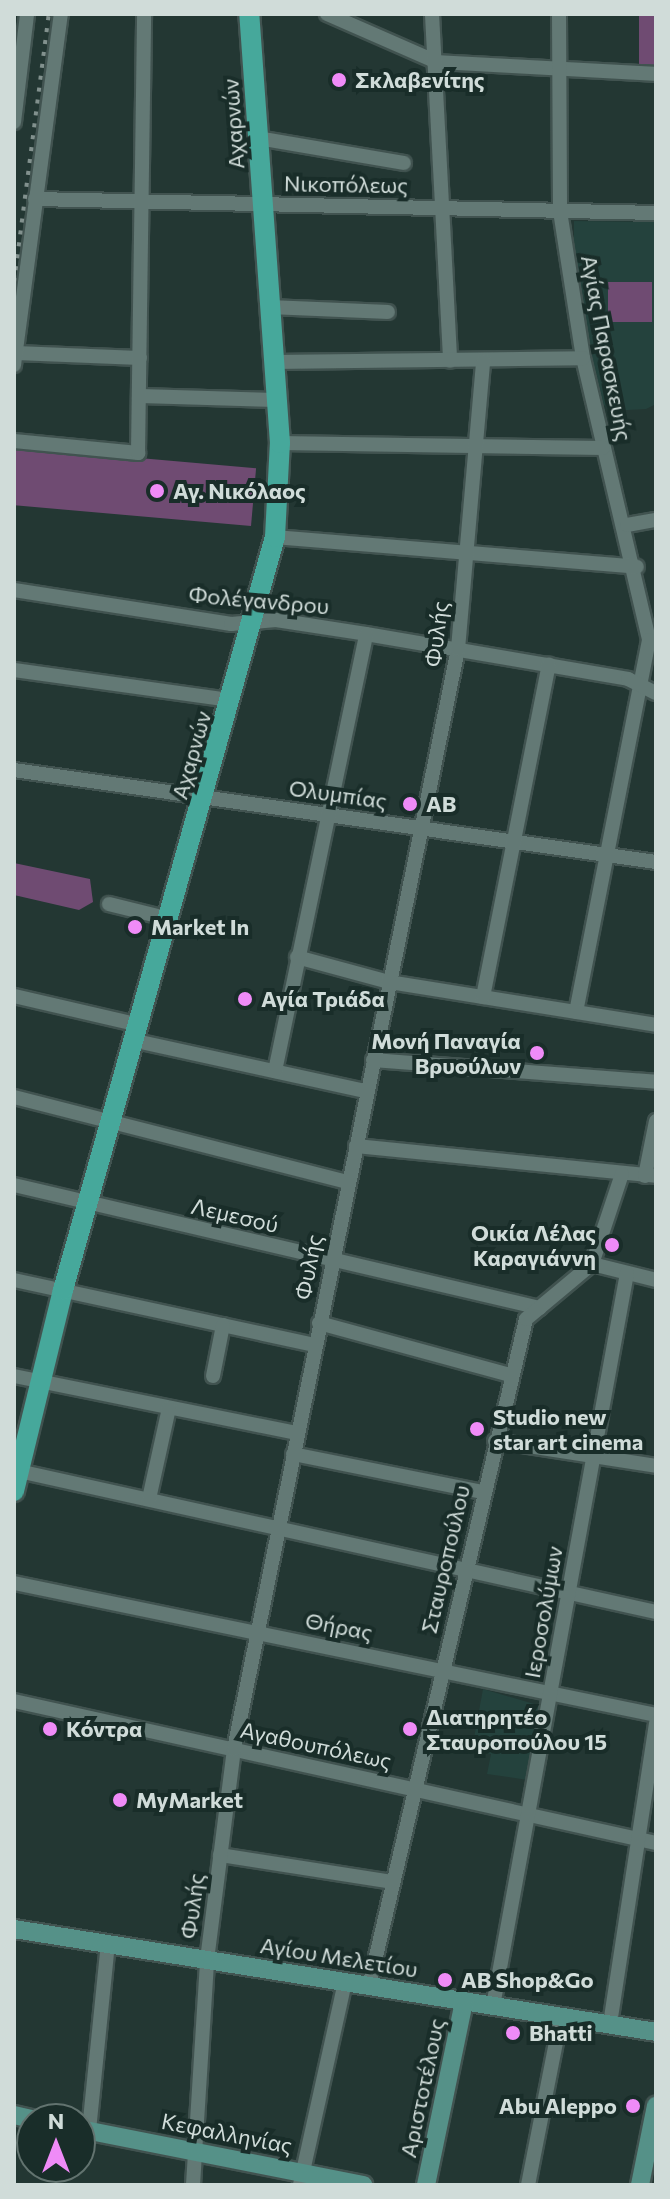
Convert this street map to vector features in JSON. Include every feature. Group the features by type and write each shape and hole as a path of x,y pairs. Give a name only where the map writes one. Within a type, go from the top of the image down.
{"main road":[{"name":"Αχαρνών","path":"15,1478 63,1290 205,797 275,537 280,443 249,14"},
{"name":"Αγίου Μελετίου","path":"14,1929 656,2032"},
{"name":"Αριστοτέλους","path":"426,2185 464,2001"},
{"path":"640,2185 656,2106"},
{"name":"Κεφαλληνίας","path":"96,2132 195,2152 301,2179 364,2185"}],"street":[{"path":"14,122 27,14"},
{"path":"61,14 15,359 140,358"},
{"path":"14,441 138,453 144,14"},
{"path":"327,14 437,62 656,74"},
{"path":"432,14 437,62 450,361"},
{"name":"Αγίας Παρασκευής","path":"559,14 560,211 583,358 603,448 637,567 649,589 649,640 576,1012"},
{"path":"258,138 404,163"},
{"name":"Νικοπόλεως","path":"35,199 656,213"},
{"path":"270,307 388,312"},
{"path":"274,362 583,358"},
{"name":"Φυλής","path":"193,2185 207,1960 234,1749 347,1182 458,649 483,361"},
{"path":"139,396 276,400"},
{"path":"280,443 603,448"},
{"path":"627,525 656,520"},
{"path":"275,537 637,567"},
{"name":"Φολέγανδρου","path":"14,590 252,625 276,620 366,634 549,664 641,684 656,693"},
{"path":"275,1071 366,634"},
{"path":"483,997 549,664"},
{"path":"14,670 231,700"},
{"name":"Ολυμπίας","path":"14,770 656,862"},
{"path":"109,904 170,919"},
{"path":"297,957 389,982 656,1025"},
{"path":"14,996 275,1071 366,1091"},
{"path":"373,1060 656,1082"},
{"path":"14,1097 347,1182"},
{"path":"356,1146 651,1176 656,1121"},
{"path":"622,1174 592,1264 656,1280"},
{"name":"Λεμεσού","path":"14,1185 540,1308"},
{"name":"Σταυροπούλου","path":"369,1986 526,1319 592,1264"},
{"name":"Ιεροσολύμων","path":"493,2006 627,1273"},
{"path":"14,1280 315,1345"},
{"path":"319,1323 511,1375"},
{"path":"213,1376 223,1325"},
{"path":"14,1376 297,1433"},
{"path":"149,1499 169,1408"},
{"path":"495,1441 656,1466"},
{"path":"293,1454 483,1492"},
{"path":"15,1478 149,1499 279,1526 465,1575 656,1612"},
{"name":"Θήρας","path":"14,1583 656,1715"},
{"name":"Αγαθουπόλεως","path":"14,1701 656,1843"},
{"path":"610,2024 656,1724"},
{"path":"220,1855 393,1882"},
{"path":"88,2103 108,1944"},
{"path":"301,2179 345,1982"},
{"path":"528,2185 561,2017"}],"shaded area":[{"path":"639,14 656,14 656,65 639,65"},
{"path":"574,221 656,222 656,404 646,409 610,411 601,402 574,272"},
{"path":"608,282 652,282 652,322 608,322"},
{"path":"14,447 256,468 251,526 14,505"},
{"path":"14,863 90,879 93,902 79,910 14,895"},
{"path":"483,1689 541,1706 528,1780 487,1774 491,1754 472,1749"}],"railway":[{"path":"14,282 49,14"}],"place":[{"name":"Σκλαβενίτης","path":"339,80"},
{"name":"Αγ. Νικόλαος","path":"157,491"},
{"name":"AB","path":"410,804"},
{"name":"Market In","path":"135,927"},
{"name":"Αγία Τριάδα","path":"245,999"},
{"name":"Μονή Παναγία Βρυούλων","path":"537,1053"},
{"name":"Οικία Λέλας Καραγιάννη","path":"612,1245"},
{"name":"Studio new star art cinema","path":"477,1429"},
{"name":"Κόντρα","path":"50,1729"},
{"name":"Διατηρητέο Σταυροπούλου 15","path":"410,1729"},
{"name":"MyMarket","path":"120,1800"},
{"name":"ΑΒ Shop&Go","path":"445,1980"},
{"name":"Bhatti","path":"513,2033"},
{"name":"Abu Aleppo","path":"633,2106"}]}
